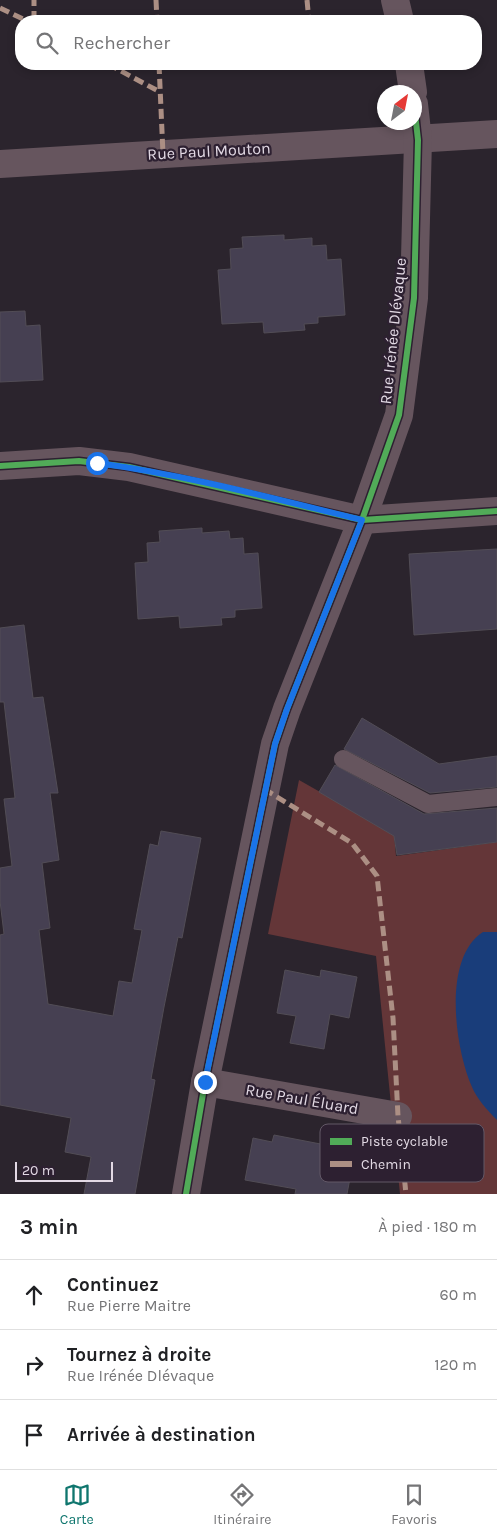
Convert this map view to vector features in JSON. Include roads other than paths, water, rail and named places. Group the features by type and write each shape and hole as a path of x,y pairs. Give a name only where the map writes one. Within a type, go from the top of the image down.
{"street":[{"path":"395,0 399,15"},
{"path":"409,70 412,85"},
{"name":"Rue Irénée Dlévaque","path":"186,1194 205,1082 275,744 362,520 399,415 414,298 417,130"},
{"name":"Rue Paul Mouton","path":"0,164 497,134"},
{"path":"0,466 78,461 129,467 362,520 497,511"},
{"name":"Rue Paul Éluard","path":"205,1082 398,1116"}],"lane":[{"path":"343,759 428,804 497,797"}],"water":[{"path":"483,932 497,932 497,1120 472,1087 466,1070 457,1028 457,982 462,962 470,945"}]}
